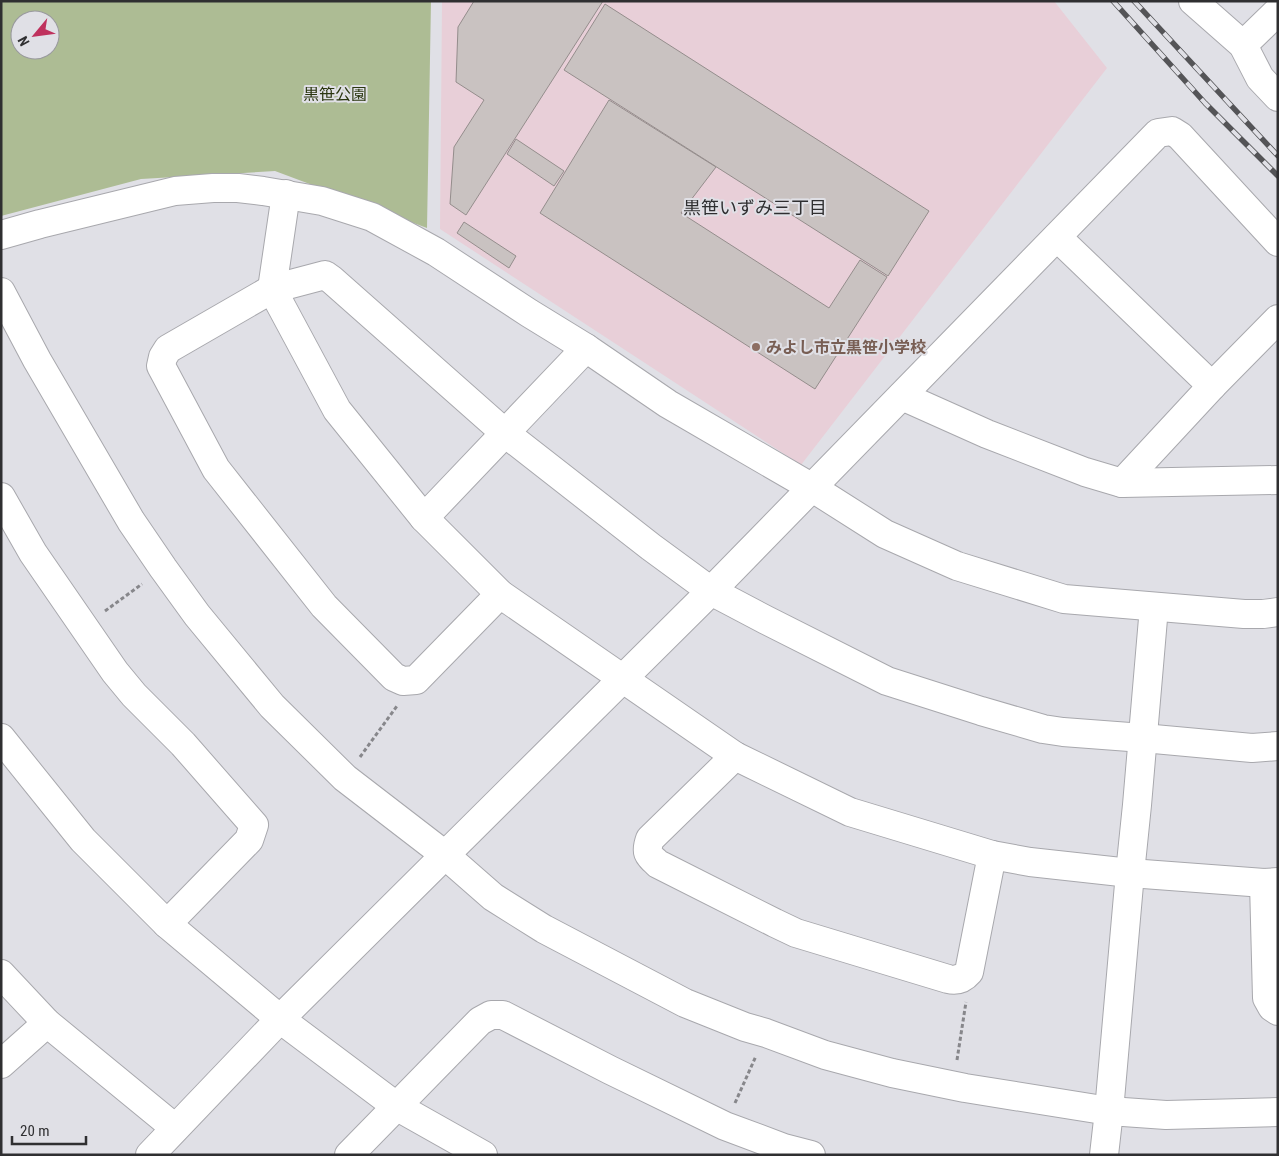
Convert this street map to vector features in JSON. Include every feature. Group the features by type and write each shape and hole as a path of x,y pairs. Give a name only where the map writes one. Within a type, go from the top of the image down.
{"street":[{"path":"1192,1 1242,45 1260,78 1270,91 1278,97"},
{"path":"1242,45 1278,11"},
{"path":"150,1155 280,1019 711,591 1158,133 1172,131 1180,136 1278,242"},
{"path":"1,235 175,191 238,188 322,200 372,217 436,252 586,348 668,404 811,487 885,534 957,566 1064,599 1244,614 1278,612"},
{"path":"286,194 272,289 337,410 424,518 500,594 736,756 850,812 992,855 1030,862 1130,873 1271,882 1267,998 1272,1007 1278,1011"},
{"path":"1057,237 1212,386"},
{"path":"500,594 416,680 403,681 394,677 324,606 216,469 161,366 163,357 168,349 272,289 325,275 505,433 650,547 711,591 887,682 1042,729 1252,748 1278,746"},
{"path":"1,292 37,360 131,521 197,615 272,706 345,778 445,855 493,897 544,929 684,1002 745,1027 825,1055 892,1073 965,1088 1109,1111 1166,1115 1278,1112"},
{"path":"1122,483 1212,386 1278,319"},
{"path":"424,518 586,348"},
{"path":"902,396 1022,448 1085,472 1122,483 1278,480"},
{"path":"1,497 33,553 115,672 134,695 183,744 254,825 249,840 167,924"},
{"path":"1104,1155 1154,607"},
{"path":"1,738 83,840 167,924 280,1019 396,1106 483,1155"},
{"path":"736,756 650,839 647,847 649,856 658,864 796,933 953,980 965,976 969,972 992,855"},
{"path":"1,974 47,1023 176,1128"},
{"path":"349,1155 480,1021 490,1016 502,1015 725,1126 784,1148 811,1155"},
{"path":"1,1064 47,1023"}],"path":[{"path":"85,627 163,568"},
{"path":"345,778 416,680"},
{"path":"946,1084 957,1061 969,972"},
{"path":"725,1126 766,1033"}],"shaded area":[{"name":"みよし市立黒笹小学校","path":"442,1 1054,1 1107,68 801,465 440,229"}],"green space":[{"name":"黒笹公園","path":"1,1 431,1 427,228 275,171 141,179 1,216"}],"building":[{"path":"474,1 603,1 466,215 450,204 454,147 484,100 456,82 458,27"},
{"path":"605,4 929,211 888,276 564,70"},
{"path":"609,100 716,167 681,213 829,308 860,260 887,277 815,389 540,213"},
{"path":"516,139 564,171 554,186 507,154"},
{"path":"464,222 516,256 509,268 457,233"}],"railway":[{"path":"1113,1 1205,103 1278,176"},
{"path":"1134,1 1278,156"}],"place":[{"name":"みよし市立黒笹小学校","path":"756,347"}],"district":[{"name":"黒笹いずみ三丁目","path":"755,207"}]}
